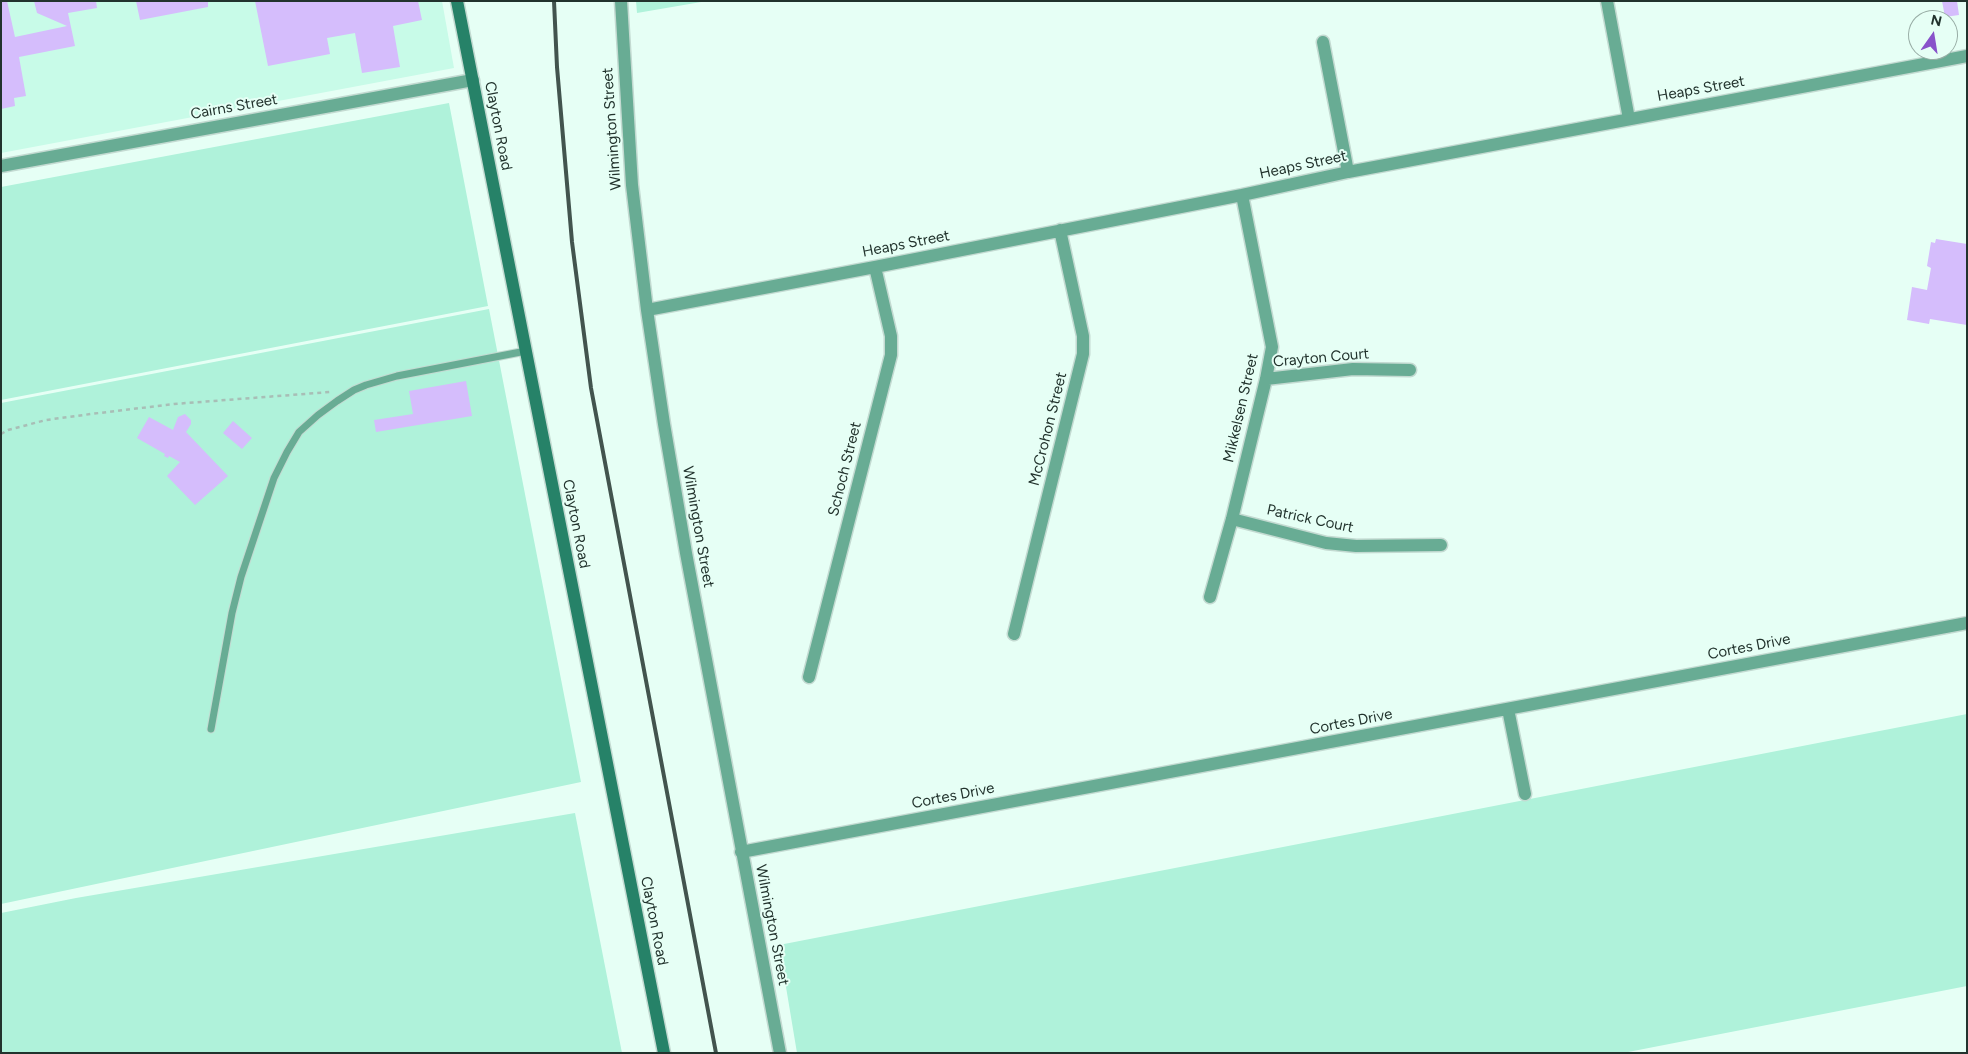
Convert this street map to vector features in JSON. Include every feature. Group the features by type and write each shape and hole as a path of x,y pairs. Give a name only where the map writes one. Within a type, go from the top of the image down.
{"street":[{"name":"Clayton Road","path":"457,1 664,1053"},
{"name":"Wilmington Street","path":"621,1 632,185 647,310 686,553 780,1053"},
{"path":"1607,1 1629,118"},
{"path":"1323,42 1348,172"},
{"name":"Heaps Street","path":"647,310 1242,195 1348,172 1967,56"},
{"name":"Cairns Street","path":"1,166 473,80"},
{"name":"Mikkelsen Street","path":"1210,597 1232,519 1272,346 1242,195"},
{"name":"McCrohon Street","path":"1014,634 1083,354 1083,336 1060,230"},
{"name":"Schoch Street","path":"810,677 891,354 891,336 875,267"},
{"name":"Crayton Court","path":"1266,378 1353,369 1410,370"},
{"name":"Patrick Court","path":"1232,519 1326,543 1365,546 1442,545"},
{"name":"Cortes Drive","path":"742,852 1967,623"},
{"path":"1508,709 1525,794"}],"lane":[{"path":"211,729 232,613 241,577 274,478 299,432 318,415 354,390 397,376 526,351"}],"path":[{"path":"1,434 8,430 46,420 91,414 174,404 354,390"}],"shaded area":[{"path":"1,1 442,1 454,68 1,153"},
{"path":"636,1 707,1 637,13"},
{"path":"449,103 488,306 1,400 1,187"},
{"path":"489,309 581,782 1,904 1,403"},
{"path":"1967,714 1967,986 1623,1053 797,1053 779,945"},
{"path":"575,813 622,1053 1,1053 1,913 76,898"}],"building":[{"path":"1,1 7,1 15,37 67,26 37,13 34,1 96,1 97,8 68,13 75,46 19,57 26,96 14,98 15,106 1,109"},
{"path":"136,1 208,1 208,7 140,20"},
{"path":"255,1 418,1 422,20 393,26 400,67 362,73 355,33 327,38 330,54 268,66"},
{"path":"1942,1 1957,1 1959,15 1958,10 1944,10"},
{"path":"1936,239 1967,244 1967,325 1930,319 1929,324 1907,320 1912,287 1927,290 1931,268 1927,266 1931,242 1935,243"},
{"path":"466,381 472,416 376,432 374,420 413,414 409,391"},
{"path":"185,414 191,420 191,424 186,432 228,476 195,505 167,476 180,462 169,456 168,458 164,456 165,454 137,438 149,417 173,430 178,417"},
{"path":"233,421 252,438 242,449 223,433"}],"railway":[{"path":"554,1 557,67 572,242 591,388 716,1053"}]}
